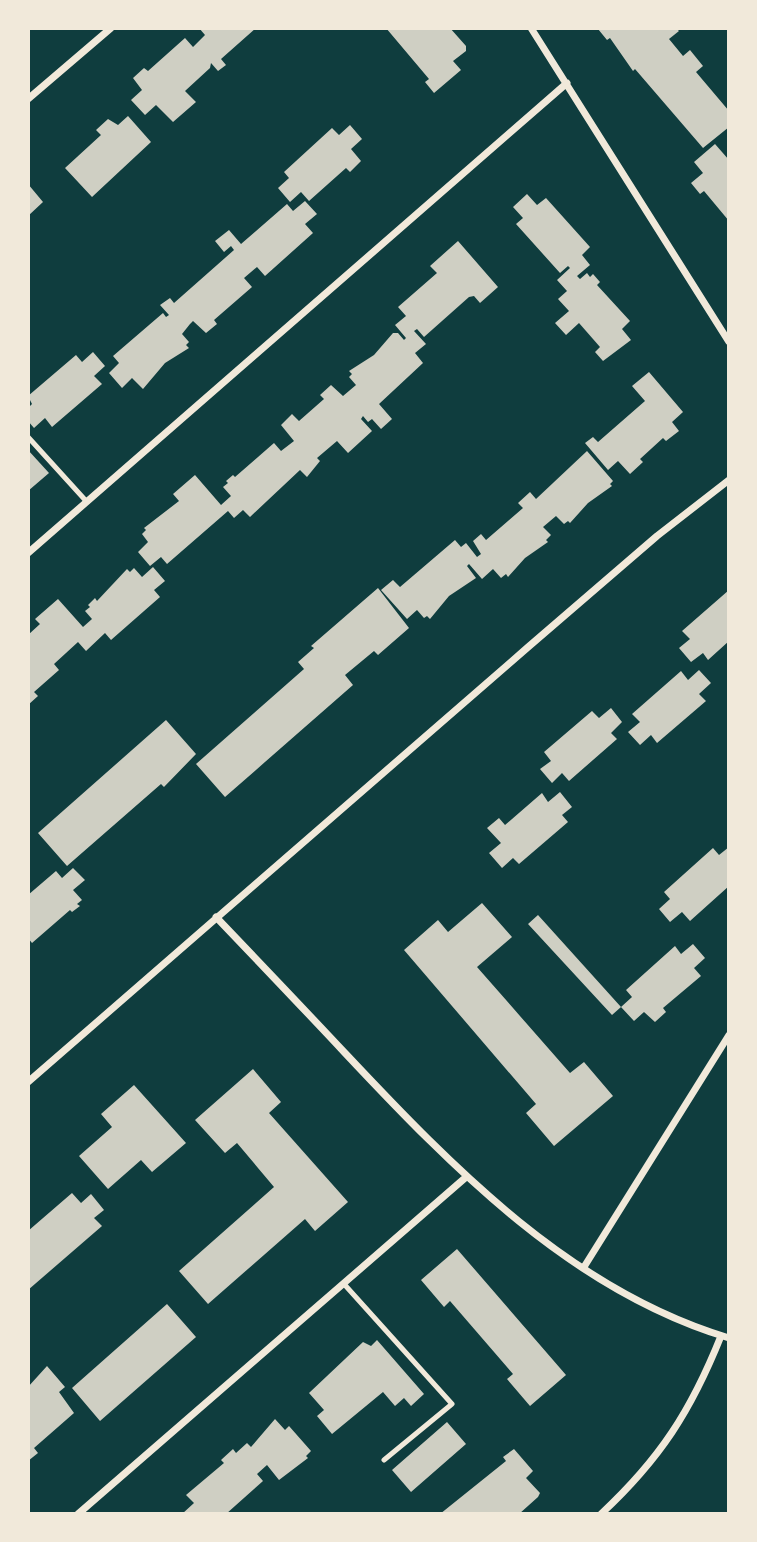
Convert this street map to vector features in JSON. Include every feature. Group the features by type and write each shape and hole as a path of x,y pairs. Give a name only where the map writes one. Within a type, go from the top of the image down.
{"street":[{"path":"28,99 111,28"},
{"path":"531,28 729,342"},
{"path":"28,553 566,83"},
{"path":"28,1082 657,536 729,480"},
{"path":"216,917 465,1178 519,1223 584,1267 680,1321 725,1337 676,1430 633,1484 601,1514"},
{"path":"584,1267 729,1035"},
{"path":"78,1514 465,1178"}],"lane":[{"path":"28,437 87,502"},
{"path":"344,1284 452,1404 384,1460"}],"building":[{"path":"199,28 256,28 221,59 226,65 218,71 211,63 210,68 185,91 196,102 173,122 156,105 145,115 131,100 142,90 133,78 144,68 148,71 185,38 193,47 205,35"},
{"path":"386,28 450,28 466,46 466,51 453,61 461,70 434,93 425,82 429,79"},
{"path":"676,28 679,31 669,39 683,56 690,50 703,66 696,72 729,111 729,127 703,148 635,69 633,71 610,38 607,40 598,29"},
{"path":"128,116 151,142 92,197 65,168 101,135 96,130 108,119 118,125"},
{"path":"350,125 362,139 351,149 361,161 350,172 346,168 309,201 301,192 290,202 278,188 289,178 284,172 332,128 339,135"},
{"path":"715,144 729,160 729,221 704,191 700,194 691,183 703,173 694,162"},
{"path":"28,184 43,202 28,216"},
{"path":"527,194 537,205 546,198 590,247 582,255 590,265 577,276 580,279 587,273 590,277 593,274 600,282 597,285 630,321 622,329 631,340 603,361 595,352 600,347 579,323 566,335 555,323 569,311 558,299 567,291 557,280 570,268 568,266 560,273 516,224 523,218 513,207"},
{"path":"305,201 317,214 305,224 313,233 265,276 257,267 244,278 252,287 214,320 217,324 206,333 193,321 182,334 189,342 186,345 189,348 165,363 143,389 132,378 122,388 109,373 119,363 113,356 163,313 166,317 169,315 160,305 170,298 174,303 234,250 231,246 224,252 215,241 229,230 241,244 287,204 293,211"},
{"path":"458,241 498,287 480,303 474,296 469,297 424,337 417,329 414,331 426,344 415,353 423,363 379,404 392,419 381,429 372,419 368,422 363,416 361,419 372,431 348,453 337,441 317,458 320,461 307,477 300,470 250,517 243,510 234,518 228,511 167,564 161,557 150,566 138,552 148,542 142,534 146,530 144,528 179,501 173,494 195,475 221,505 231,496 223,487 228,483 226,481 233,475 235,477 274,443 281,451 294,441 281,425 292,414 299,421 324,399 320,395 331,385 343,396 356,385 349,377 352,374 349,371 374,355 393,333 398,333 404,340 406,338 395,325 406,316 398,307 437,273 430,266"},
{"path":"93,352 105,366 94,376 102,384 52,427 45,418 34,428 28,421 28,408 32,404 28,396 76,355 82,362"},
{"path":"649,372 683,412 672,422 679,431 666,441 663,438 640,459 643,462 630,474 618,461 608,470 585,443 593,437 598,442 645,401 632,386"},
{"path":"28,450 49,473 28,491"},
{"path":"587,451 613,481 610,484 612,486 588,503 570,523 568,521 564,524 556,516 543,527 551,535 546,540 548,542 525,558 508,577 506,574 501,578 493,569 482,579 469,564 467,566 476,578 449,596 430,619 427,616 424,618 417,610 407,619 381,590 393,580 400,587 455,540 461,547 466,543 477,557 481,554 473,541 481,534 486,540 523,508 518,503 530,492 536,499"},
{"path":"153,567 165,581 154,590 160,597 111,640 105,633 86,651 78,642 54,664 59,670 34,692 38,696 28,705 28,635 40,624 35,619 58,599 83,627 92,619 85,611 90,607 88,605 95,598 97,601 127,569 130,572 134,568 142,577"},
{"path":"378,588 409,628 378,655 374,651 345,675 353,685 225,797 196,764 304,669 298,662 314,648 311,646"},
{"path":"729,590 729,641 708,660 703,653 691,662 679,648 690,639 682,631"},
{"path":"699,670 711,683 699,694 706,701 657,743 651,735 640,745 628,732 640,722 632,714 681,671 688,680"},
{"path":"611,708 622,722 611,733 617,739 569,781 562,773 552,783 540,769 551,761 544,752 592,711 599,718"},
{"path":"166,720 196,754 164,787 161,784 67,866 38,833"},
{"path":"560,792 572,807 562,815 568,822 519,864 513,858 502,868 489,853 501,843 487,828 499,818 505,825 542,793 548,802"},
{"path":"729,847 729,886 690,921 682,912 670,922 659,909 670,899 664,892 713,848 719,855"},
{"path":"73,868 85,880 73,890 82,900 77,904 80,906 72,912 70,910 32,943 28,938 28,895 56,871 62,878"},
{"path":"482,903 512,937 477,967 570,1073 584,1062 613,1096 554,1146 526,1113 536,1104 404,950 438,920 448,932"},
{"path":"538,915 621,1007 612,1015 528,924"},
{"path":"693,944 705,958 694,968 701,976 663,1008 666,1012 655,1022 644,1012 634,1021 621,1007 632,997 626,990 675,946 681,954"},
{"path":"253,1069 281,1102 269,1113 348,1202 315,1231 305,1219 208,1304 179,1271 274,1187 237,1143 225,1153 195,1120"},
{"path":"134,1085 186,1143 152,1172 141,1160 108,1189 79,1156 112,1127 101,1114"},
{"path":"72,1193 81,1203 91,1194 104,1210 94,1218 102,1226 28,1290 28,1231"},
{"path":"457,1249 566,1375 530,1406 507,1379 513,1374 450,1301 444,1307 421,1280"},
{"path":"167,1304 196,1337 100,1421 72,1388"},
{"path":"377,1340 424,1394 411,1406 404,1398 395,1406 383,1392 332,1434 317,1416 324,1410 309,1393 363,1342 371,1346"},
{"path":"47,1366 65,1387 59,1392 74,1413 34,1448 38,1453 28,1461 28,1387"},
{"path":"275,1419 285,1430 289,1426 311,1451 306,1456 308,1458 279,1480 267,1465 257,1474 263,1481 226,1514 182,1514 194,1503 186,1495 224,1463 221,1460 233,1449 236,1453 247,1443 251,1447"},
{"path":"447,1422 466,1444 411,1492 392,1470"},
{"path":"514,1449 533,1471 526,1478 540,1493 519,1514 440,1514 506,1461 503,1457"}]}
